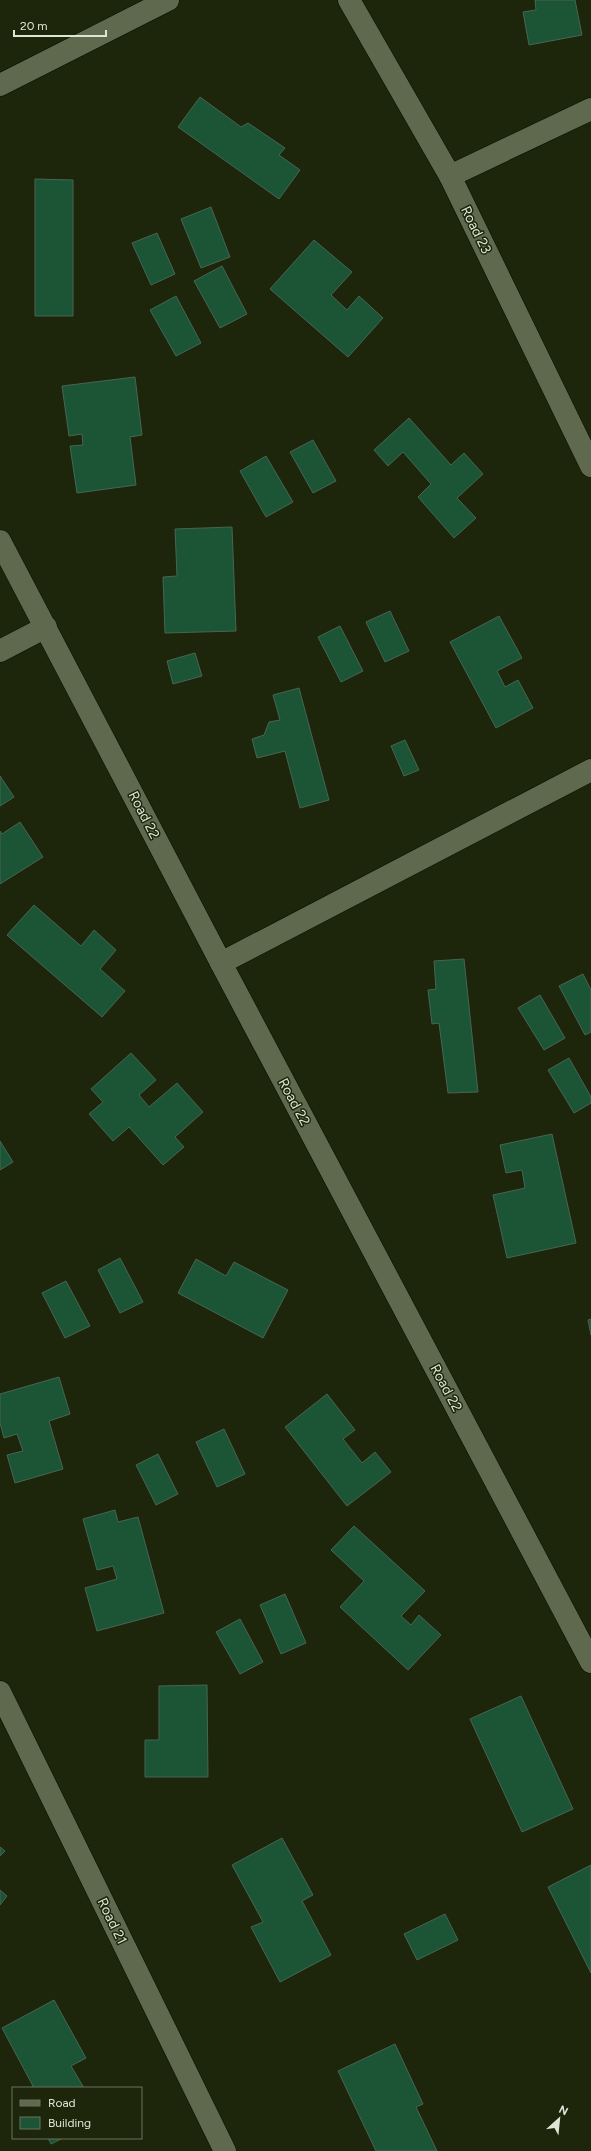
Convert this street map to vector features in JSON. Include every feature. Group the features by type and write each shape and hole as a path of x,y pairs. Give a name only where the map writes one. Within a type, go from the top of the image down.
{"street":[{"path":"0,85 168,0"},
{"name":"Road 23","path":"350,0 450,176 591,466"},
{"path":"450,176 591,109"},
{"name":"Road 22","path":"0,541 221,963 591,1662"},
{"path":"0,651 46,627"},
{"path":"221,963 591,770"},
{"name":"Road 21","path":"0,1692 225,2151"}],"building":[{"path":"535,0 575,0 582,35 529,45 523,12 536,10"},
{"path":"200,97 241,127 248,123 285,148 279,155 300,170 279,199 178,127"},
{"path":"35,179 73,180 73,316 35,316"},
{"path":"211,207 230,257 201,268 181,219"},
{"path":"157,233 175,274 151,285 132,243"},
{"path":"314,240 352,272 331,295 347,310 359,296 383,318 348,357 270,289"},
{"path":"222,266 247,314 220,328 194,281"},
{"path":"176,296 201,343 176,356 150,310"},
{"path":"135,377 142,435 130,437 136,485 77,493 70,446 83,445 82,434 69,436 62,386"},
{"path":"409,418 451,465 464,453 483,474 457,498 476,518 454,538 418,497 431,484 403,452 388,466 374,450"},
{"path":"313,440 336,481 313,493 290,452"},
{"path":"266,456 293,502 266,517 240,471"},
{"path":"232,527 236,631 165,633 163,577 177,576 175,529"},
{"path":"390,611 409,651 385,662 366,622"},
{"path":"499,616 522,658 497,671 505,687 518,680 533,708 496,728 450,642"},
{"path":"340,626 363,671 341,682 318,637"},
{"path":"195,653 202,676 173,684 167,661"},
{"path":"299,688 329,800 300,808 285,751 257,758 252,739 264,735 269,722 280,720 273,695"},
{"path":"405,740 419,770 404,776 391,746"},
{"path":"0,776 14,797 0,806"},
{"path":"20,822 43,857 0,884 0,831 2,834"},
{"path":"34,905 81,946 94,930 116,950 100,969 125,991 102,1017 7,935"},
{"path":"464,959 478,1092 448,1093 439,1023 432,1024 428,990 436,989 434,961"},
{"path":"583,974 591,990 591,1032 585,1035 559,986"},
{"path":"540,995 565,1038 544,1050 518,1008"},
{"path":"131,1053 156,1080 139,1095 149,1107 177,1083 203,1112 175,1137 184,1147 163,1165 129,1127 113,1141 89,1114 103,1102 91,1089"},
{"path":"569,1058 591,1097 591,1103 574,1113 548,1070"},
{"path":"552,1134 576,1243 507,1258 493,1195 525,1188 522,1170 506,1173 500,1145"},
{"path":"0,1141 13,1162 0,1170"},
{"path":"120,1258 143,1302 120,1313 98,1270"},
{"path":"196,1259 226,1276 234,1262 288,1290 263,1338 178,1293"},
{"path":"66,1281 90,1326 65,1338 42,1293"},
{"path":"591,1319 591,1335 588,1320"},
{"path":"59,1377 70,1414 49,1421 63,1469 15,1483 7,1455 23,1451 17,1434 4,1438 0,1423 0,1394"},
{"path":"327,1394 355,1430 343,1439 362,1463 375,1452 391,1472 347,1506 285,1427"},
{"path":"224,1429 245,1474 217,1487 196,1442"},
{"path":"158,1454 178,1494 156,1505 136,1465"},
{"path":"115,1510 118,1522 138,1517 164,1613 97,1631 85,1588 117,1579 113,1566 97,1570 83,1519"},
{"path":"354,1526 425,1591 401,1616 411,1625 419,1615 441,1635 408,1670 340,1607 364,1581 331,1550"},
{"path":"285,1594 306,1643 281,1654 260,1605"},
{"path":"240,1619 263,1662 240,1674 216,1632"},
{"path":"207,1685 208,1777 145,1777 145,1740 159,1740 159,1686"},
{"path":"521,1696 573,1809 522,1832 470,1719"},
{"path":"282,1838 313,1895 302,1901 331,1955 280,1982 251,1927 263,1922 232,1865"},
{"path":"0,1847 5,1851 0,1856"},
{"path":"591,1865 591,1973 548,1887"},
{"path":"0,1890 7,1896 0,1905"},
{"path":"445,1914 458,1940 417,1960 404,1934"},
{"path":"54,2000 86,2058 71,2066 83,2087 32,2087 33,2086 2,2028"},
{"path":"395,2044 423,2104 416,2107 437,2151 376,2151 338,2071"},
{"path":"48,2139 61,2139 51,2144"}]}
